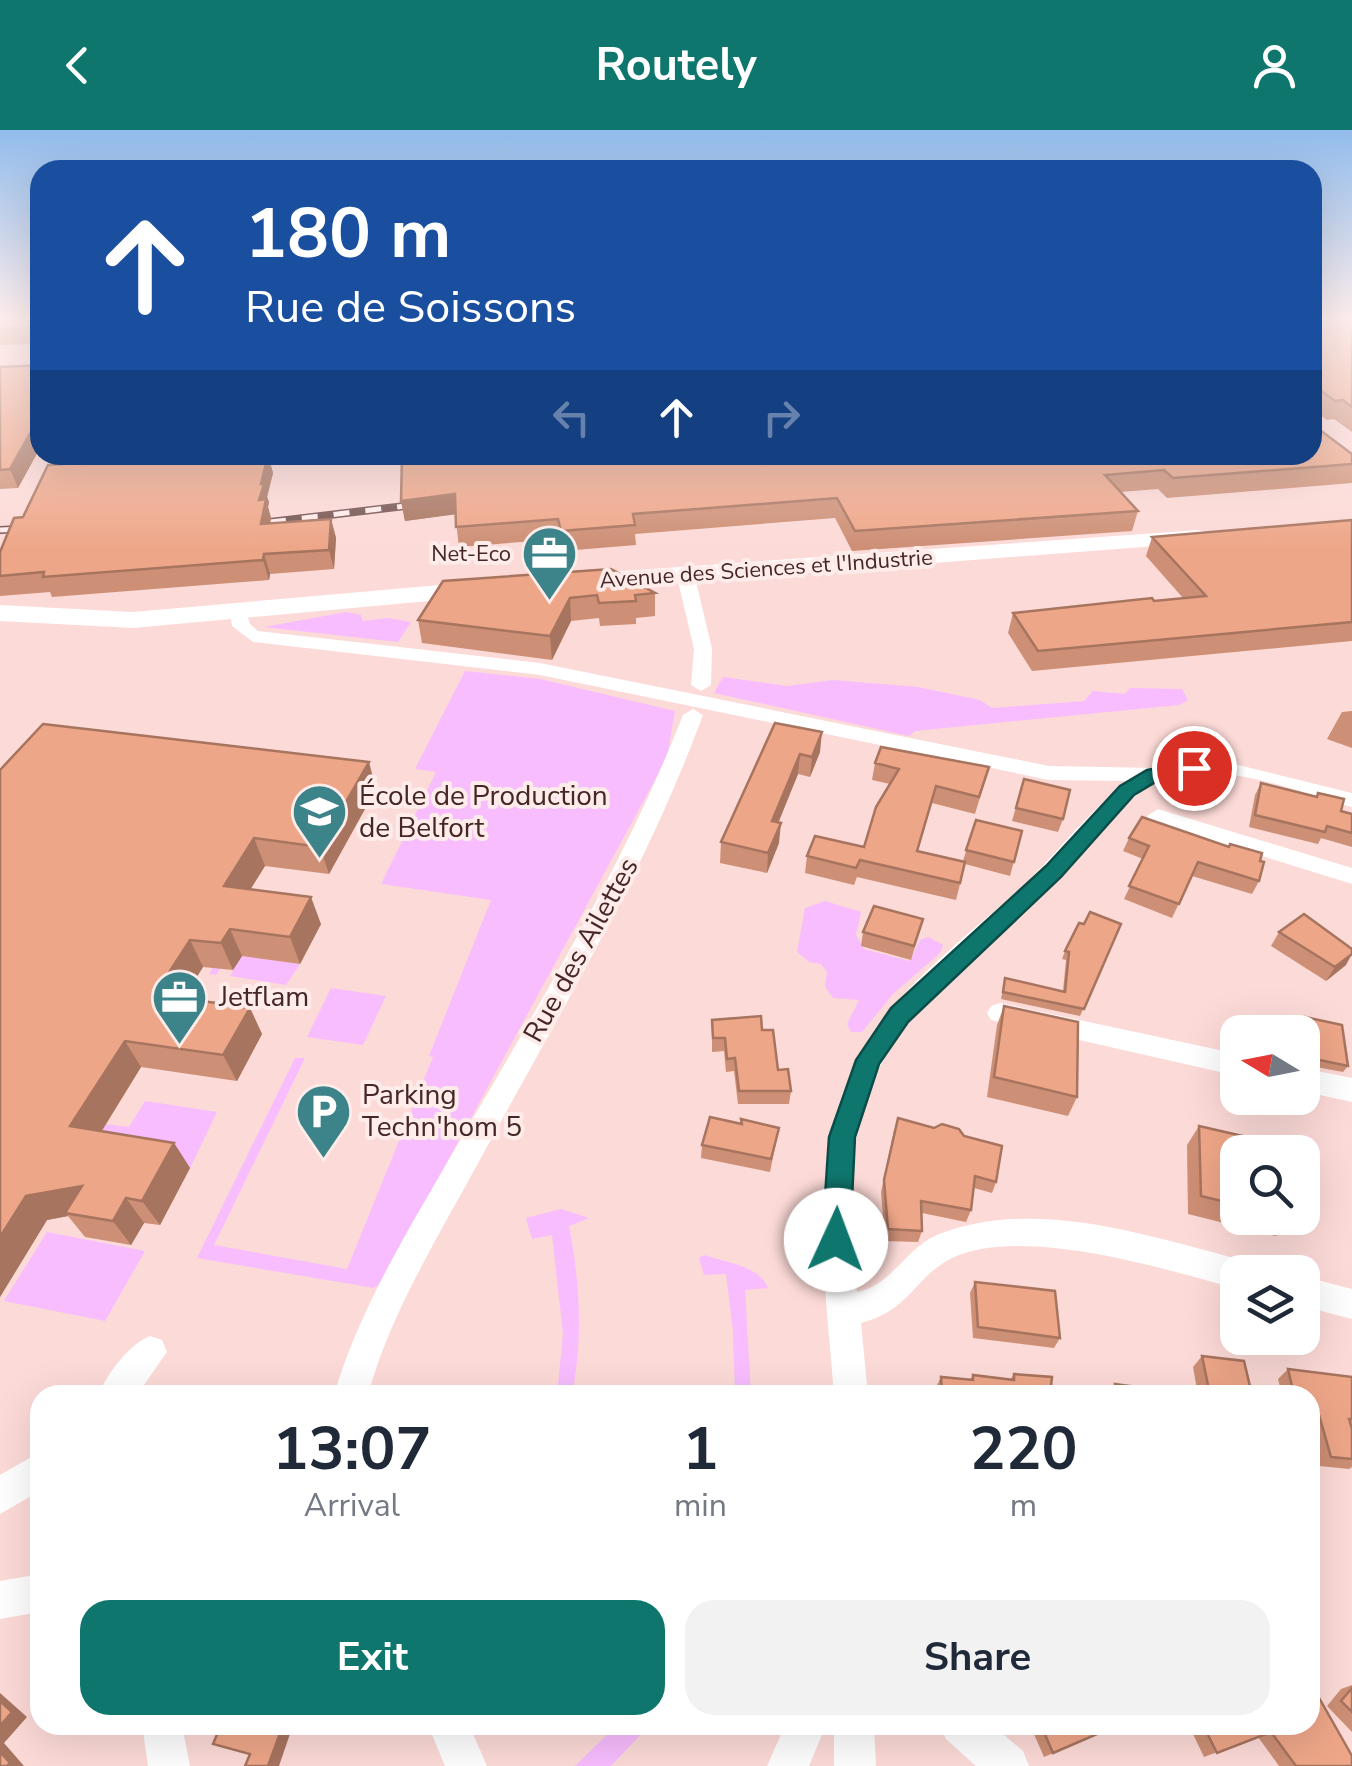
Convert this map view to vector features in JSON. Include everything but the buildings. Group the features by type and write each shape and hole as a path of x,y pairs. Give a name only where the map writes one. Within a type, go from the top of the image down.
{"street":[{"name":"Avenue des Sciences et l'Industrie","path":"546,585 1222,535"},
{"path":"686,577 704,649 701,685"},
{"path":"0,614 93,621 509,587"},
{"path":"239,612 242,626 254,636 540,668 1048,773 1154,774 1194,768 1239,772 1352,800"},
{"name":"Rue des Ailettes","path":"354,1385 362,1356 432,1218 653,815 693,714"},
{"path":"850,1385 836,1240 842,1137 868,1060 900,1015 1054,872 1127,790 1154,774"},
{"path":"1158,816 1352,876"},
{"path":"1000,1013 1220,1060"},
{"path":"1320,1083 1352,1090"},
{"path":"844,1308 861,1309 887,1299 937,1250 977,1234 1049,1235 1133,1246 1220,1269"},
{"path":"1320,1296 1352,1304"},
{"path":"123,1385 150,1352"},
{"path":"0,1496 30,1476"},
{"path":"0,1600 30,1594"},
{"path":"164,1735 170,1766"},
{"path":"452,1735 466,1766"},
{"path":"788,1766 802,1735"},
{"path":"854,1735 855,1766"},
{"path":"972,1735 1008,1766"}],"shaded area":[{"path":"346,612 361,615 363,621 388,618 411,622 398,642 264,627"},
{"path":"465,671 540,679 675,711 667,758 381,1283 374,1288 197,1258 295,1058 305,1058 214,1245 347,1269 433,1057 429,1056 491,900 381,884 436,772 415,769"},
{"path":"723,677 787,686 833,680 918,687 980,700 992,708 1084,701 1093,691 1125,694 1130,688 1182,689 1188,700 1179,705 915,731 909,736 714,693"},
{"path":"825,901 861,912 856,935 864,949 910,961 920,940 928,937 943,945 940,953 893,994 862,1032 851,1032 847,1024 859,1000 833,998 825,987 827,972 821,964 809,962 797,952 805,908"},
{"path":"221,953 300,964 286,985 230,976 236,965 224,963 216,975 209,974"},
{"path":"331,988 386,996 363,1045 307,1037"},
{"path":"145,1101 217,1112 190,1168 89,1151 106,1124 129,1127"},
{"path":"561,1209 589,1218 569,1226 579,1311 573,1385 558,1385 563,1334 552,1235 532,1239 526,1218"},
{"path":"47,1232 145,1251 105,1321 4,1301"},
{"path":"704,1255 750,1270 768,1288 745,1290 750,1385 735,1385 726,1274 704,1275 699,1258"},
{"path":"607,1735 640,1735 611,1766 575,1766"}],"railway":[{"path":"270,522 405,506"},
{"path":"0,530 39,528"}],"place":[{"name":"Net-Eco","path":"550,603"},
{"name":"École de Production de Belfort","path":"320,861"},
{"name":"Jetflam","path":"180,1046"},
{"name":"Parking Techn'hom 5","path":"323,1160"}],"route":[{"path":"836,1240 842,1137 868,1060 900,1015 1054,872 1127,790 1154,774 1194,768"}]}
